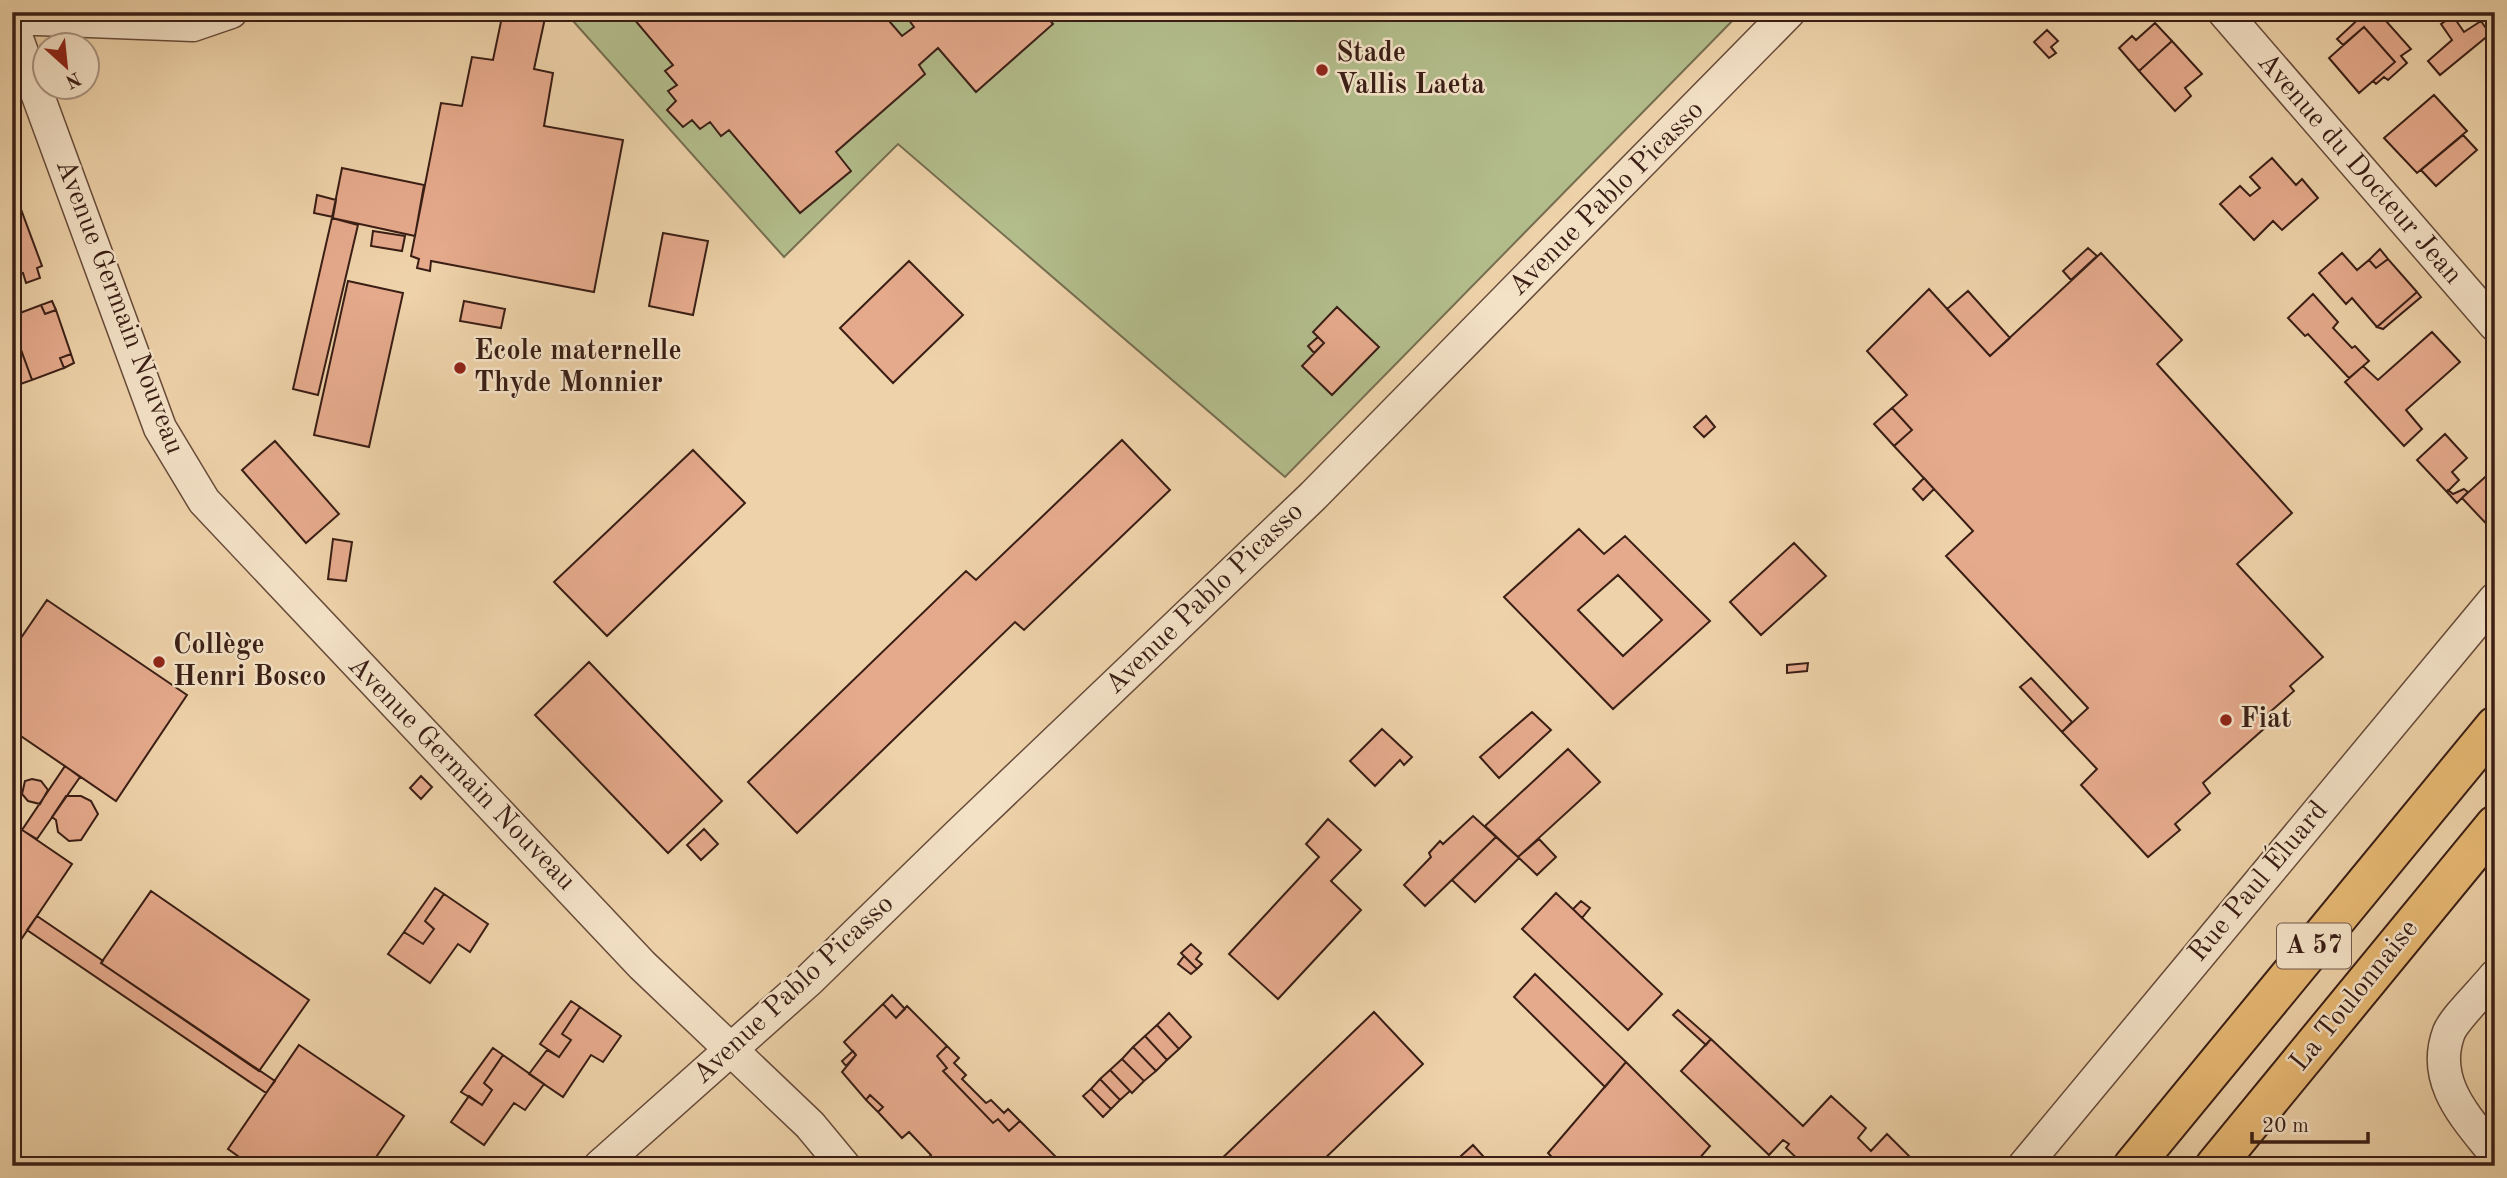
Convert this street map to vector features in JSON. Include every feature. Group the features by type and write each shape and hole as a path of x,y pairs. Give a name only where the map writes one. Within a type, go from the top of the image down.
{"highway":[{"name":"A 57","path":"2133,1166 2495,726"},
{"name":"La Toulonnaise","path":"2215,1166 2495,825"}],"street":[{"path":"12,18 193,25 231,12"},
{"name":"Avenue Pablo Picasso","path":"600,1166 809,980 1313,496 1789,12"},
{"name":"Avenue du Docteur Jean","path":"2224,12 2495,325"},
{"name":"Avenue Germain Nouveau","path":"12,25 160,428 204,501 642,965 810,1125 844,1166"},
{"name":"Rue Paul Éluard","path":"2024,1166 2495,599"},
{"path":"2495,976 2450,1030 2444,1056 2448,1089 2495,1154"}],"green space":[{"path":"565,12 1741,12 1285,477 898,144 784,257"}],"building":[{"path":"503,12 545,18 534,69 553,73 544,126 623,140 594,292 431,261 430,271 417,268 419,259 411,256 441,103 462,106 472,57 493,60"},
{"path":"628,12 902,12 890,22 902,36 914,27 903,12 1043,12 1053,24 976,92 938,48 919,65 925,74 836,152 851,171 800,213 729,130 721,136 710,122 700,129 692,120 683,127 667,110 676,101 668,91 677,85 665,71 673,65"},
{"path":"2366,12 2378,12 2411,49 2401,56 2407,63 2388,80 2384,77 2376,84 2373,81 2395,62 2364,27 2343,45 2337,39"},
{"path":"2453,16 2464,32 2481,21 2490,34 2440,75 2428,61 2452,40 2441,24"},
{"path":"2155,23 2172,41 2139,71 2119,48 2132,36 2136,40"},
{"path":"2364,27 2395,62 2359,93 2329,58"},
{"path":"2047,30 2058,41 2051,47 2056,53 2049,58 2034,42"},
{"path":"2172,41 2202,74 2185,88 2191,96 2175,111 2139,71"},
{"path":"2434,95 2467,131 2417,173 2384,138"},
{"path":"2463,135 2477,150 2436,186 2421,170"},
{"path":"2272,158 2296,185 2302,179 2318,198 2282,230 2273,221 2254,240 2220,204 2240,186 2250,196 2260,188 2250,177"},
{"path":"342,168 424,185 415,236 332,218"},
{"path":"12,185 42,266 37,268 40,278 26,283 23,273 12,277"},
{"path":"317,195 336,200 333,217 314,213"},
{"path":"332,218 358,225 318,395 293,389"},
{"path":"373,231 405,236 402,251 371,246"},
{"path":"663,233 708,241 693,315 649,306"},
{"path":"2088,248 2097,256 2071,280 2063,271"},
{"path":"2380,249 2388,259 2376,268 2369,260"},
{"path":"2101,253 2182,340 2157,364 2292,513 2237,564 2323,657 2290,686 2294,691 2262,719 2267,726 2203,783 2210,793 2175,824 2180,830 2148,857 2081,785 2097,769 2062,732 2088,708 1946,556 1973,531 1894,446 1912,430 1892,408 1907,395 1867,351 1929,289 1990,356"},
{"path":"2342,253 2357,270 2369,260 2376,268 2388,259 2417,292 2377,327 2352,298 2346,304 2319,273"},
{"path":"909,261 963,315 893,383 840,328"},
{"path":"348,281 403,293 369,447 314,435"},
{"path":"1968,291 2010,338 1990,356 1947,309"},
{"path":"2417,292 2421,297 2383,329 2377,327"},
{"path":"2313,294 2338,322 2333,328 2369,361 2349,378 2308,334 2305,336 2288,318"},
{"path":"52,301 56,310 45,314 41,305"},
{"path":"464,301 505,309 501,328 460,321"},
{"path":"41,305 45,314 56,310 71,354 60,358 64,368 32,380 12,325 12,316"},
{"path":"1337,307 1379,347 1332,395 1302,366 1324,343 1313,332"},
{"path":"12,325 32,380 12,387"},
{"path":"2432,332 2460,362 2406,410 2422,429 2404,446 2345,382 2363,366 2378,380"},
{"path":"1318,337 1324,343 1314,353 1308,346"},
{"path":"71,354 74,363 64,368 60,358"},
{"path":"1892,408 1912,430 1894,446 1874,424"},
{"path":"1706,416 1715,427 1704,437 1694,427"},
{"path":"2445,434 2467,458 2452,472 2459,480 2447,492 2417,460"},
{"path":"1122,440 1170,490 1024,630 1015,622 797,833 748,782 966,571 976,580"},
{"path":"275,441 339,514 306,543 242,470"},
{"path":"693,450 745,503 607,636 554,582"},
{"path":"2495,468 2495,533 2462,498"},
{"path":"1924,478 1934,489 1923,500 1913,489"},
{"path":"2464,489 2468,492 2457,503 2447,492 2448,490 2453,494"},
{"path":"1579,529 1604,554 1625,536 1710,621 1613,709 1504,597","holes":["1618,575 1662,620 1623,656 1578,610"]},
{"path":"333,539 352,542 346,581 328,579"},
{"path":"1794,543 1826,576 1761,635 1730,602"},
{"path":"47,600 187,695 116,801 12,730 12,651"},
{"path":"589,662 722,801 668,853 535,715"},
{"path":"1808,663 1807,671 1787,673 1787,665"},
{"path":"2031,678 2072,722 2062,732 2020,687"},
{"path":"1532,712 1551,730 1499,778 1480,757"},
{"path":"1382,729 1412,757 1404,765 1400,760 1375,786 1350,761"},
{"path":"1568,749 1600,782 1518,857 1485,826"},
{"path":"65,766 80,777 37,839 22,830"},
{"path":"421,776 432,787 421,799 410,788"},
{"path":"25,781 41,781 48,790 40,804 28,801 22,794"},
{"path":"66,796 81,796 91,801 98,814 81,840 69,841 58,832 56,820 52,817"},
{"path":"1473,816 1496,837 1425,906 1404,885 1431,857 1429,853 1440,841 1443,844"},
{"path":"1328,819 1361,850 1331,881 1361,910 1278,999 1229,954 1319,857 1306,844"},
{"path":"12,823 72,864 12,953"},
{"path":"704,829 718,844 701,860 687,845"},
{"path":"1496,837 1519,858 1475,902 1452,880"},
{"path":"1539,839 1556,857 1537,875 1518,857"},
{"path":"435,888 444,894 425,921 434,929 423,944 404,932"},
{"path":"151,891 309,1000 259,1071 101,963"},
{"path":"1556,893 1662,994 1628,1030 1522,929"},
{"path":"444,894 488,924 470,952 458,944 430,983 388,954 404,932 423,944 434,929 425,921"},
{"path":"1581,901 1590,908 1582,918 1573,909"},
{"path":"37,916 103,961 101,963 275,1081 266,1093 27,930"},
{"path":"1191,944 1201,953 1196,959 1202,964 1197,969 1181,953"},
{"path":"1184,956 1197,969 1191,974 1178,964"},
{"path":"1535,974 1626,1062 1605,1087 1514,997"},
{"path":"892,995 905,1009 896,1018 883,1004"},
{"path":"571,1001 580,1007 562,1034 571,1040 559,1057 540,1044"},
{"path":"883,1004 896,1018 907,1006 947,1046 937,1056 947,1068 943,1071 993,1123 998,1119 1009,1131 1020,1121 1060,1161 1056,1166 929,1166 925,1162 931,1155 909,1132 902,1138 878,1112 883,1107 870,1095 866,1100 842,1072 856,1055 844,1042"},
{"path":"580,1007 621,1036 603,1062 591,1055 563,1097 529,1074 547,1050 559,1057 571,1040 562,1034"},
{"path":"1678,1010 1711,1039 1706,1045 1673,1015"},
{"path":"1374,1012 1423,1064 1317,1166 1214,1166"},
{"path":"1169,1013 1191,1037 1179,1049 1157,1025"},
{"path":"1157,1025 1179,1049 1167,1060 1145,1036"},
{"path":"1145,1036 1167,1060 1156,1071 1133,1047"},
{"path":"1711,1039 1803,1126 1831,1096 1866,1128 1858,1138 1871,1151 1887,1134 1919,1166 1805,1166 1786,1148 1789,1144 1783,1140 1769,1155 1681,1071"},
{"path":"299,1045 404,1116 370,1166 252,1166 228,1149"},
{"path":"947,1046 959,1058 954,1063 966,1075 962,1079 986,1103 991,1100 1004,1113 1008,1109 1020,1121 1009,1131 998,1119 993,1123 943,1071 947,1068 937,1056"},
{"path":"1133,1047 1156,1071 1144,1081 1122,1059"},
{"path":"493,1048 503,1055 484,1083 492,1090 482,1105 461,1092"},
{"path":"853,1051 856,1055 846,1066 842,1061"},
{"path":"503,1055 544,1084 525,1110 514,1103 484,1145 451,1122 469,1096 482,1105 492,1090 484,1083"},
{"path":"1122,1059 1144,1081 1132,1093 1110,1070"},
{"path":"1626,1062 1710,1146 1693,1166 1595,1166 1589,1159 1582,1166 1560,1166 1548,1153"},
{"path":"1110,1070 1130,1091 1120,1100 1100,1079"},
{"path":"1100,1079 1120,1100 1111,1109 1091,1089"},
{"path":"1091,1089 1111,1109 1103,1117 1083,1096"},
{"path":"870,1095 883,1107 878,1112 866,1100"},
{"path":"1473,1145 1492,1166 1450,1166"}],"place":[{"name":"Stade Vallis Laeta","path":"1322,70"},
{"name":"Ecole maternelle Thyde Monnier","path":"460,368"},
{"name":"Collège Henri Bosco","path":"159,662"},
{"name":"Fiat","path":"2226,720"}]}
